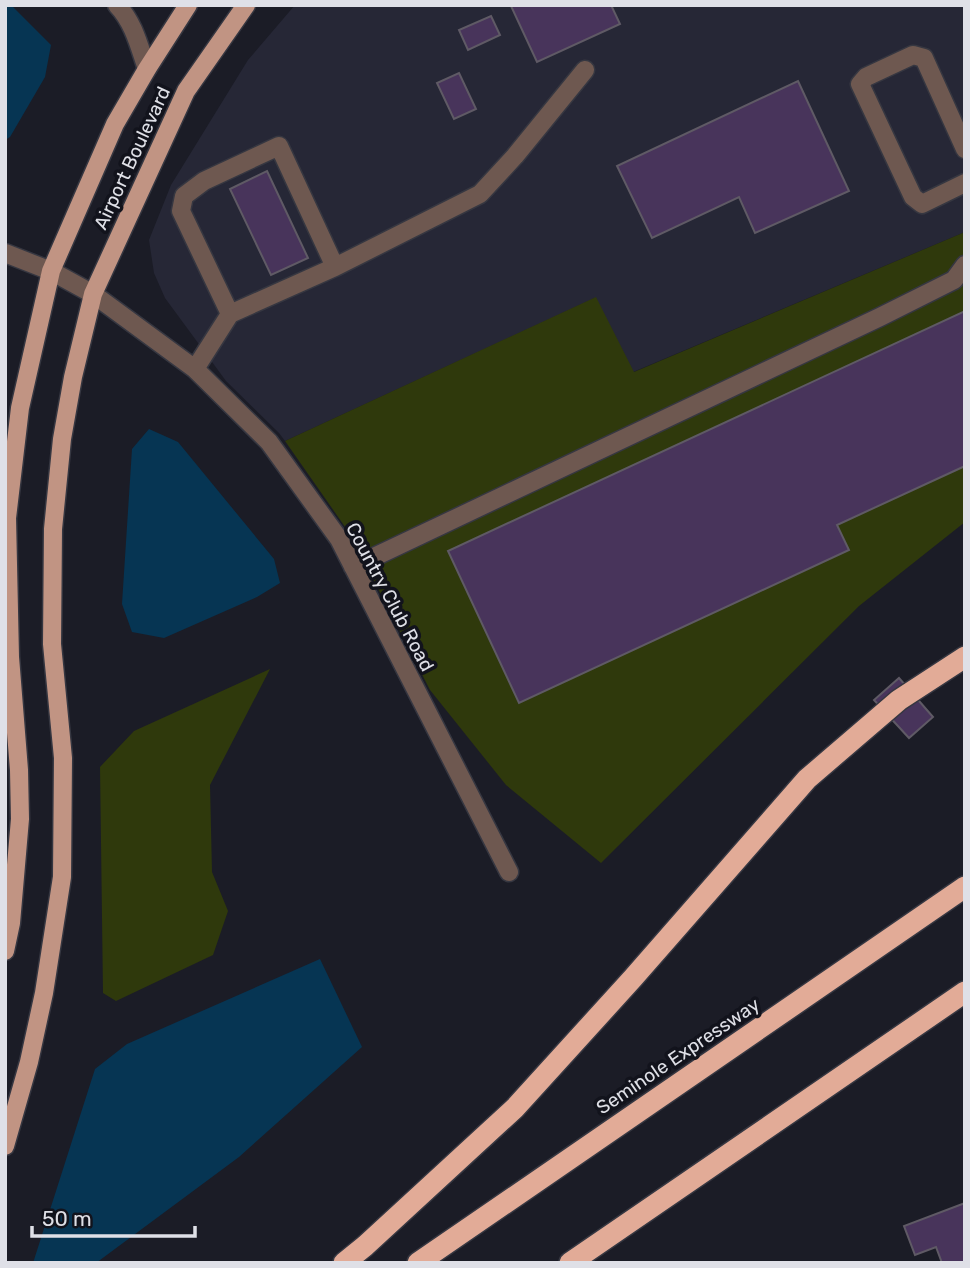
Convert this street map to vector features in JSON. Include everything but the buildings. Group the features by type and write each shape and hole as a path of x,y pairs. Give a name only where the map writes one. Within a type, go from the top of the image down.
{"highway":[{"path":"344,1263 514,1108 633,978 807,779 899,700 965,657"},
{"name":"Seminole Expressway","path":"418,1263 965,887"},
{"path":"570,1263 965,992"}],"main road":[{"name":"Airport Boulevard","path":"5,951 11,923 20,819 10,657 8,518 20,408 51,271 115,124 188,5"},
{"name":"Airport Boulevard","path":"5,1146 29,1062 44,993 62,877 63,758 52,645 53,529 62,439 73,377 93,294 186,91 246,5"}],"street":[{"path":"117,5 128,16 147,69"},
{"path":"964,186 922,204 913,197 860,84 866,76 914,55 924,58 965,149"},
{"path":"195,369 230,314 335,267 480,194 515,156 585,70"},
{"path":"230,314 181,211 184,196 204,181 279,146 335,267"},
{"path":"5,253 51,271 93,294"},
{"path":"353,567 880,317 954,280 965,265"},
{"name":"Country Club Road","path":"93,294 195,369 269,442 339,539 509,872"}],"shaded area":[{"path":"295,5 965,5 965,232 633,372 595,298 285,441 226,381 165,298 154,273 149,240 171,185 248,60"}],"green space":[{"path":"965,232 965,522 859,606 601,863 506,785 430,690 350,534 285,441 596,297 634,372"},
{"path":"270,669 210,785 212,872 228,911 213,955 116,1001 103,993 100,767 134,731"}],"water":[{"path":"5,5 11,5 51,45 45,77 10,137 5,140"},
{"path":"149,429 178,442 274,559 280,583 257,597 164,638 132,632 122,604 132,449"},
{"path":"320,959 362,1047 239,1157 96,1263 33,1263 95,1069 127,1044"}]}
